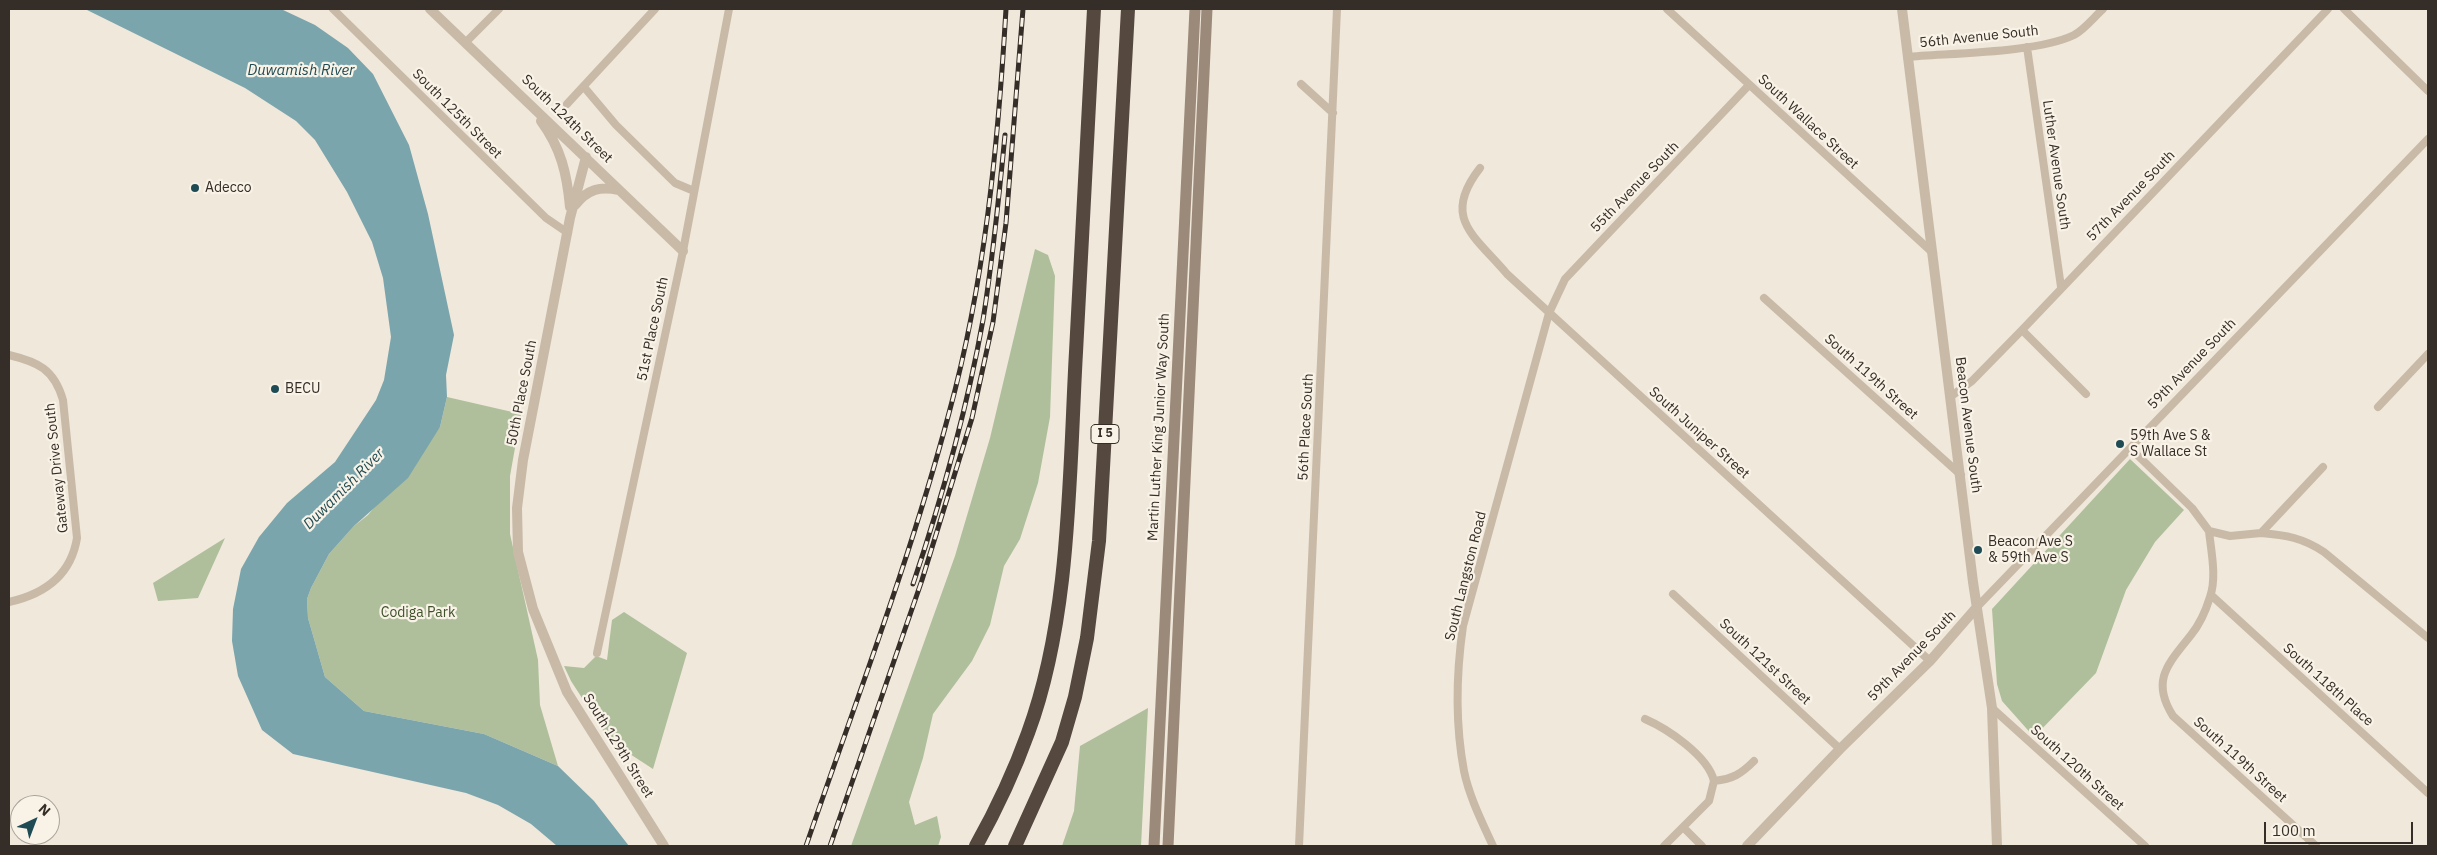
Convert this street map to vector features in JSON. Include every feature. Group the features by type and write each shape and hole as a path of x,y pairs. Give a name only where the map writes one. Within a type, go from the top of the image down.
{"highway":[{"name":"I 5","path":"976,846 1000,801 1029,732 1048,665 1057,616 1067,520 1094,9"},
{"name":"I 5","path":"1016,846 1062,742 1075,697 1087,638 1099,541 1128,9"}],"main road":[{"name":"Martin Luther King Junior Way South","path":"1154,846 1195,9"},
{"name":"Martin Luther King Junior Way South","path":"1168,846 1207,9"}],"street":[{"name":"South 125th Street","path":"332,9 546,218 568,233"},
{"name":"South 124th Street","path":"430,9 683,251"},
{"path":"466,42 499,9"},
{"path":"567,104 655,9"},
{"name":"51st Place South","path":"597,653 683,251 729,9"},
{"name":"56th Place South","path":"1299,846 1337,9"},
{"name":"South Wallace Street","path":"1667,9 1933,253"},
{"name":"Beacon Avenue South","path":"1902,9 1977,607 1992,708 1997,846"},
{"name":"56th Avenue South","path":"1908,57 2027,47 2075,34 2103,9"},
{"name":"57th Avenue South","path":"1950,397 1972,380 2022,330 2328,9"},
{"path":"2344,9 2428,91"},
{"name":"Luther Avenue South","path":"2027,47 2061,287"},
{"path":"1301,84 1333,113"},
{"name":"55th Avenue South","path":"1549,313 1565,279 1749,85"},
{"path":"584,86 616,125 676,183 694,191"},
{"path":"520,94 547,130 557,147 566,175 570,218"},
{"name":"59th Avenue South","path":"1747,846 1840,749 1930,660 1977,607 2428,139"},
{"name":"50th Place South","path":"552,659 533,609 518,552 517,508 523,460 570,218 586,158"},
{"path":"566,175 586,158"},
{"name":"South Juniper Street","path":"1480,168 1467,185 1461,214 1465,225 1507,274 1930,660"},
{"path":"573,207 581,197 594,189 620,190"},
{"name":"South 119th Street","path":"1764,298 1961,475"},
{"name":"South Langston Road","path":"1493,846 1465,772 1459,731 1456,686 1459,656 1463,626 1549,313"},
{"path":"2022,330 2086,394"},
{"path":"2378,406 2428,354"},
{"name":"Gateway Drive South","path":"9,355 42,365 59,385 64,410 77,538 71,559 60,579 28,597 9,602"},
{"path":"2130,448 2192,508 2208,531 2212,555 2211,595"},
{"path":"2261,533 2323,467"},
{"path":"2208,531 2230,536 2261,533 2288,535 2308,541 2324,552 2428,638"},
{"name":"South 121st Street","path":"1673,594 1840,749"},
{"name":"South 119th Street","path":"2211,595 2198,624 2174,653 2165,668 2163,682 2164,700 2173,716 2316,846"},
{"name":"South 118th Place","path":"2211,595 2428,793"},
{"name":"South 129th Street","path":"552,659 568,692 664,846"},
{"name":"South 120th Street","path":"1992,708 2144,846"},
{"path":"1645,719 1665,727 1708,766 1714,782 1709,801 1664,846"},
{"path":"1714,782 1732,779 1741,774 1754,761"},
{"path":"1683,827 1702,846"}],"green space":[{"path":"1035,249 1048,255 1055,276 1050,417 1038,483 1020,539 1004,566 990,625 972,661 933,714 923,758 909,802 915,825 937,816 941,837 938,846 851,846 955,556 990,438"},
{"name":"Codiga Park","path":"447,397 521,414 510,476 510,534 538,660 540,705 558,766 484,734 364,711 325,677 308,618 307,599 311,588 329,554 354,526 368,515 440,427"},
{"path":"2130,459 2184,510 2155,542 2126,590 2096,673 2034,737 2002,701 1997,684 1992,609"},
{"path":"225,538 198,598 158,601 153,583"},
{"path":"624,612 687,653 653,769 610,741 571,681 564,666 584,668 596,656 607,660 612,620"},
{"path":"1148,708 1141,846 1062,846 1074,811 1080,746"}],"water":[{"name":"Duwamish River","path":"85,9 281,9 315,25 348,48 373,74 409,145 428,214 454,335 446,375 447,397 440,427 408,478 354,526 329,554 311,588 307,599 308,618 325,677 364,711 484,734 558,766 594,801 629,846 557,846 531,824 498,805 466,793 293,754 262,730 238,676 232,641 233,609 241,569 259,537 287,503 335,462 376,400 384,380 391,337 383,278 372,242 347,192 315,140 296,121 245,88"}],"railway":[{"path":"806,846 900,577 934,468 961,363 972,313 988,213 999,111 1006,9"},
{"path":"830,846 922,580 972,418 993,322 1006,223 1023,9"},
{"path":"913,584 953,453 977,353 990,274 1005,135"}],"place":[{"name":"Adecco","path":"195,188"},
{"name":"BECU","path":"275,389"},
{"name":"59th Ave S & S Wallace St","path":"2120,444"},
{"name":"Beacon Ave S & 59th Ave S","path":"1978,550"}]}
